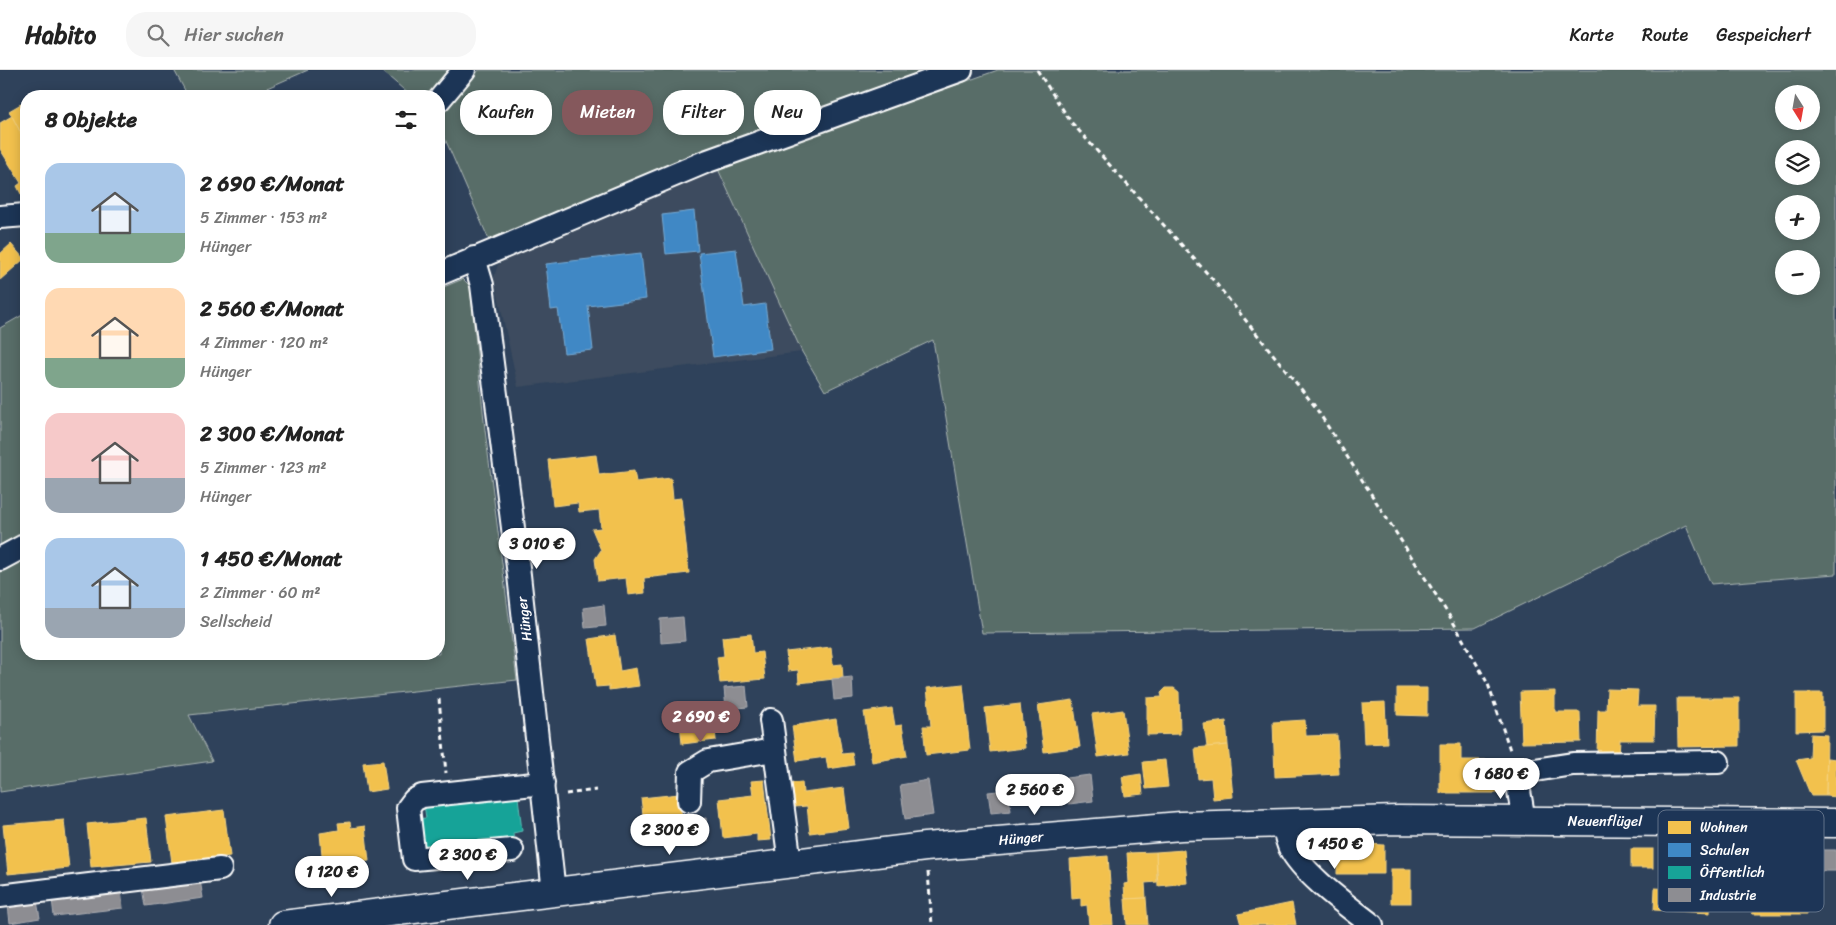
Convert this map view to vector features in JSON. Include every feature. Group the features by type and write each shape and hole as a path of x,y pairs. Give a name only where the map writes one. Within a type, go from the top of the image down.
{"main road":[{"name":"Hünger","path":"283,925 387,919 554,892 925,847 1172,827 1283,822"},
{"name":"Neuenflügel","path":"1283,822 1658,822"}],"street":[{"path":"445,93 464,70"},
{"path":"445,271 705,162 961,70"},
{"path":"0,217 20,215"},
{"name":"Hünger","path":"474,258 482,286 544,790 554,892"},
{"path":"0,559 20,548"},
{"path":"771,720 790,863"},
{"path":"689,801 690,772 708,761 774,750"},
{"path":"1524,821 1516,773 1573,764 1718,762"},
{"path":"512,850 414,859 408,808 414,800 422,796 448,793 544,790"},
{"path":"1283,822 1291,848 1304,866 1338,898 1372,925"},
{"path":"0,896 220,869"}],"path":[{"path":"1037,70 1071,122 1214,281 1314,405 1452,620 1488,684 1514,760 1516,773"},
{"path":"439,699 448,793"},
{"path":"544,790 596,790"},
{"path":"925,847 932,925"}],"shaded area":[{"path":"718,169 802,352 518,387 494,277 498,265 505,259"}],"green space":[{"path":"174,70 308,70 263,90 185,90"},
{"path":"381,70 455,70 438,90 404,90"},
{"path":"479,70 937,70 821,111 821,90 754,90 754,135 705,152 489,240 445,139 445,112 460,93 460,135 552,135 552,90 463,90"},
{"path":"998,70 1836,70 1836,574 1711,584 1686,525 1475,628 982,633 933,340 825,391 802,352 718,169 814,135 821,135 821,133"},
{"path":"463,279 470,286 485,430 517,680 189,715 212,761 0,792 0,328 20,316 20,660 445,660 445,286"}],"building: Wohnen":[{"path":"20,105 20,132 9,111"},
{"path":"12,116 20,131 20,181 0,149 0,123"},
{"path":"11,244 20,254 20,262 0,280 0,254"},
{"path":"596,455 599,475 634,471 636,482 671,478 673,499 681,498 689,573 644,578 645,593 628,595 626,578 598,581 595,559 601,550 592,529 601,528 599,510 579,512 578,503 553,506 548,460"},
{"path":"751,634 753,653 762,652 765,679 720,683 717,657 724,656 722,637"},
{"path":"615,635 620,671 636,668 639,686 609,690 609,686 596,687 589,639"},
{"path":"831,647 833,665 842,664 843,678 799,683 798,670 788,671 786,652"},
{"path":"963,684 970,750 926,755 923,726 931,726 927,688"},
{"path":"1166,688 1174,688 1179,692 1180,734 1147,735 1147,698 1162,697 1161,693"},
{"path":"1397,688 1427,688 1427,716 1397,715"},
{"path":"1607,689 1638,690 1637,706 1655,706 1654,740 1620,740 1619,757 1597,757 1598,710 1606,710"},
{"path":"1555,691 1555,712 1580,712 1581,742 1522,743 1520,692"},
{"path":"1796,693 1823,693 1823,730 1796,731"},
{"path":"1677,698 1739,698 1739,746 1678,747"},
{"path":"1073,700 1080,747 1044,752 1038,705"},
{"path":"1385,702 1387,743 1364,744 1362,703"},
{"path":"1020,704 1025,748 990,752 985,708"},
{"path":"713,707 716,740 682,744 679,711"},
{"path":"892,708 895,726 902,725 907,756 872,762 864,712"},
{"path":"1123,710 1129,753 1098,757 1092,714"},
{"path":"836,719 842,754 852,753 854,765 828,769 826,757 797,761 792,726"},
{"path":"1305,720 1306,736 1337,735 1339,774 1275,777 1273,722"},
{"path":"1226,721 1228,745 1207,747 1204,724"},
{"path":"1811,734 1827,735 1826,796 1811,796 1796,760 1810,758"},
{"path":"1440,744 1461,744 1461,760 1500,760 1500,793 1440,793"},
{"path":"1228,745 1233,797 1213,799 1211,778 1198,779 1195,748"},
{"path":"1827,758 1836,759 1836,797 1826,796"},
{"path":"1165,760 1168,787 1146,789 1143,762"},
{"path":"383,761 387,789 367,792 363,763"},
{"path":"1141,774 1143,794 1125,796 1122,777"},
{"path":"764,780 771,840 757,841 757,834 723,838 719,799 753,795 751,781"},
{"path":"802,782 803,793 844,788 849,828 810,833 807,806 795,807 792,783"},
{"path":"679,794 683,827 645,831 641,798"},
{"path":"224,810 230,856 172,863 166,817"},
{"path":"146,818 151,862 91,867 87,824"},
{"path":"64,820 69,868 8,874 3,825"},
{"path":"350,822 351,828 365,826 369,861 323,866 320,833 339,830 338,823"},
{"path":"1353,843 1384,845 1384,874 1337,874 1337,845"},
{"path":"1631,849 1653,849 1653,868 1631,868"},
{"path":"1184,850 1187,883 1158,886 1156,852"},
{"path":"1156,852 1157,882 1145,883 1146,898 1125,899 1124,884 1129,883 1127,853"},
{"path":"1108,856 1113,925 1089,925 1087,905 1081,906 1081,898 1072,899 1070,859"},
{"path":"1391,869 1411,869 1411,903 1391,903"},
{"path":"1655,888 1658,888 1658,910 1654,910"},
{"path":"1146,898 1148,925 1127,925 1125,899"},
{"path":"1292,903 1296,925 1241,925 1238,914"},
{"path":"1752,912 1807,912 1807,914 1752,914"}],"building: Schulen":[{"path":"694,211 698,251 666,254 662,215"},
{"path":"736,249 744,307 765,304 771,349 713,357 699,253"},
{"path":"641,253 646,299 588,306 593,350 564,353 558,309 551,310 546,264"}],"building: Öffentlich":[{"path":"518,797 522,831 513,833 514,846 420,857 415,819 426,818 424,804"}],"building: Industrie":[{"path":"604,605 606,626 585,628 583,608"},
{"path":"683,617 685,641 661,643 660,619"},
{"path":"852,677 853,698 834,700 832,679"},
{"path":"746,686 748,707 726,709 724,688"},
{"path":"1090,775 1093,801 1069,804 1066,778"},
{"path":"928,780 933,815 905,819 900,785"},
{"path":"1008,790 1011,811 991,813 988,792"},
{"path":"706,818 708,841 696,843 694,820"},
{"path":"1824,850 1836,850 1836,871 1824,871"},
{"path":"200,880 203,898 146,906 143,888"},
{"path":"121,890 123,908 54,916 52,899"},
{"path":"37,901 40,918 10,923 8,905"}]}
